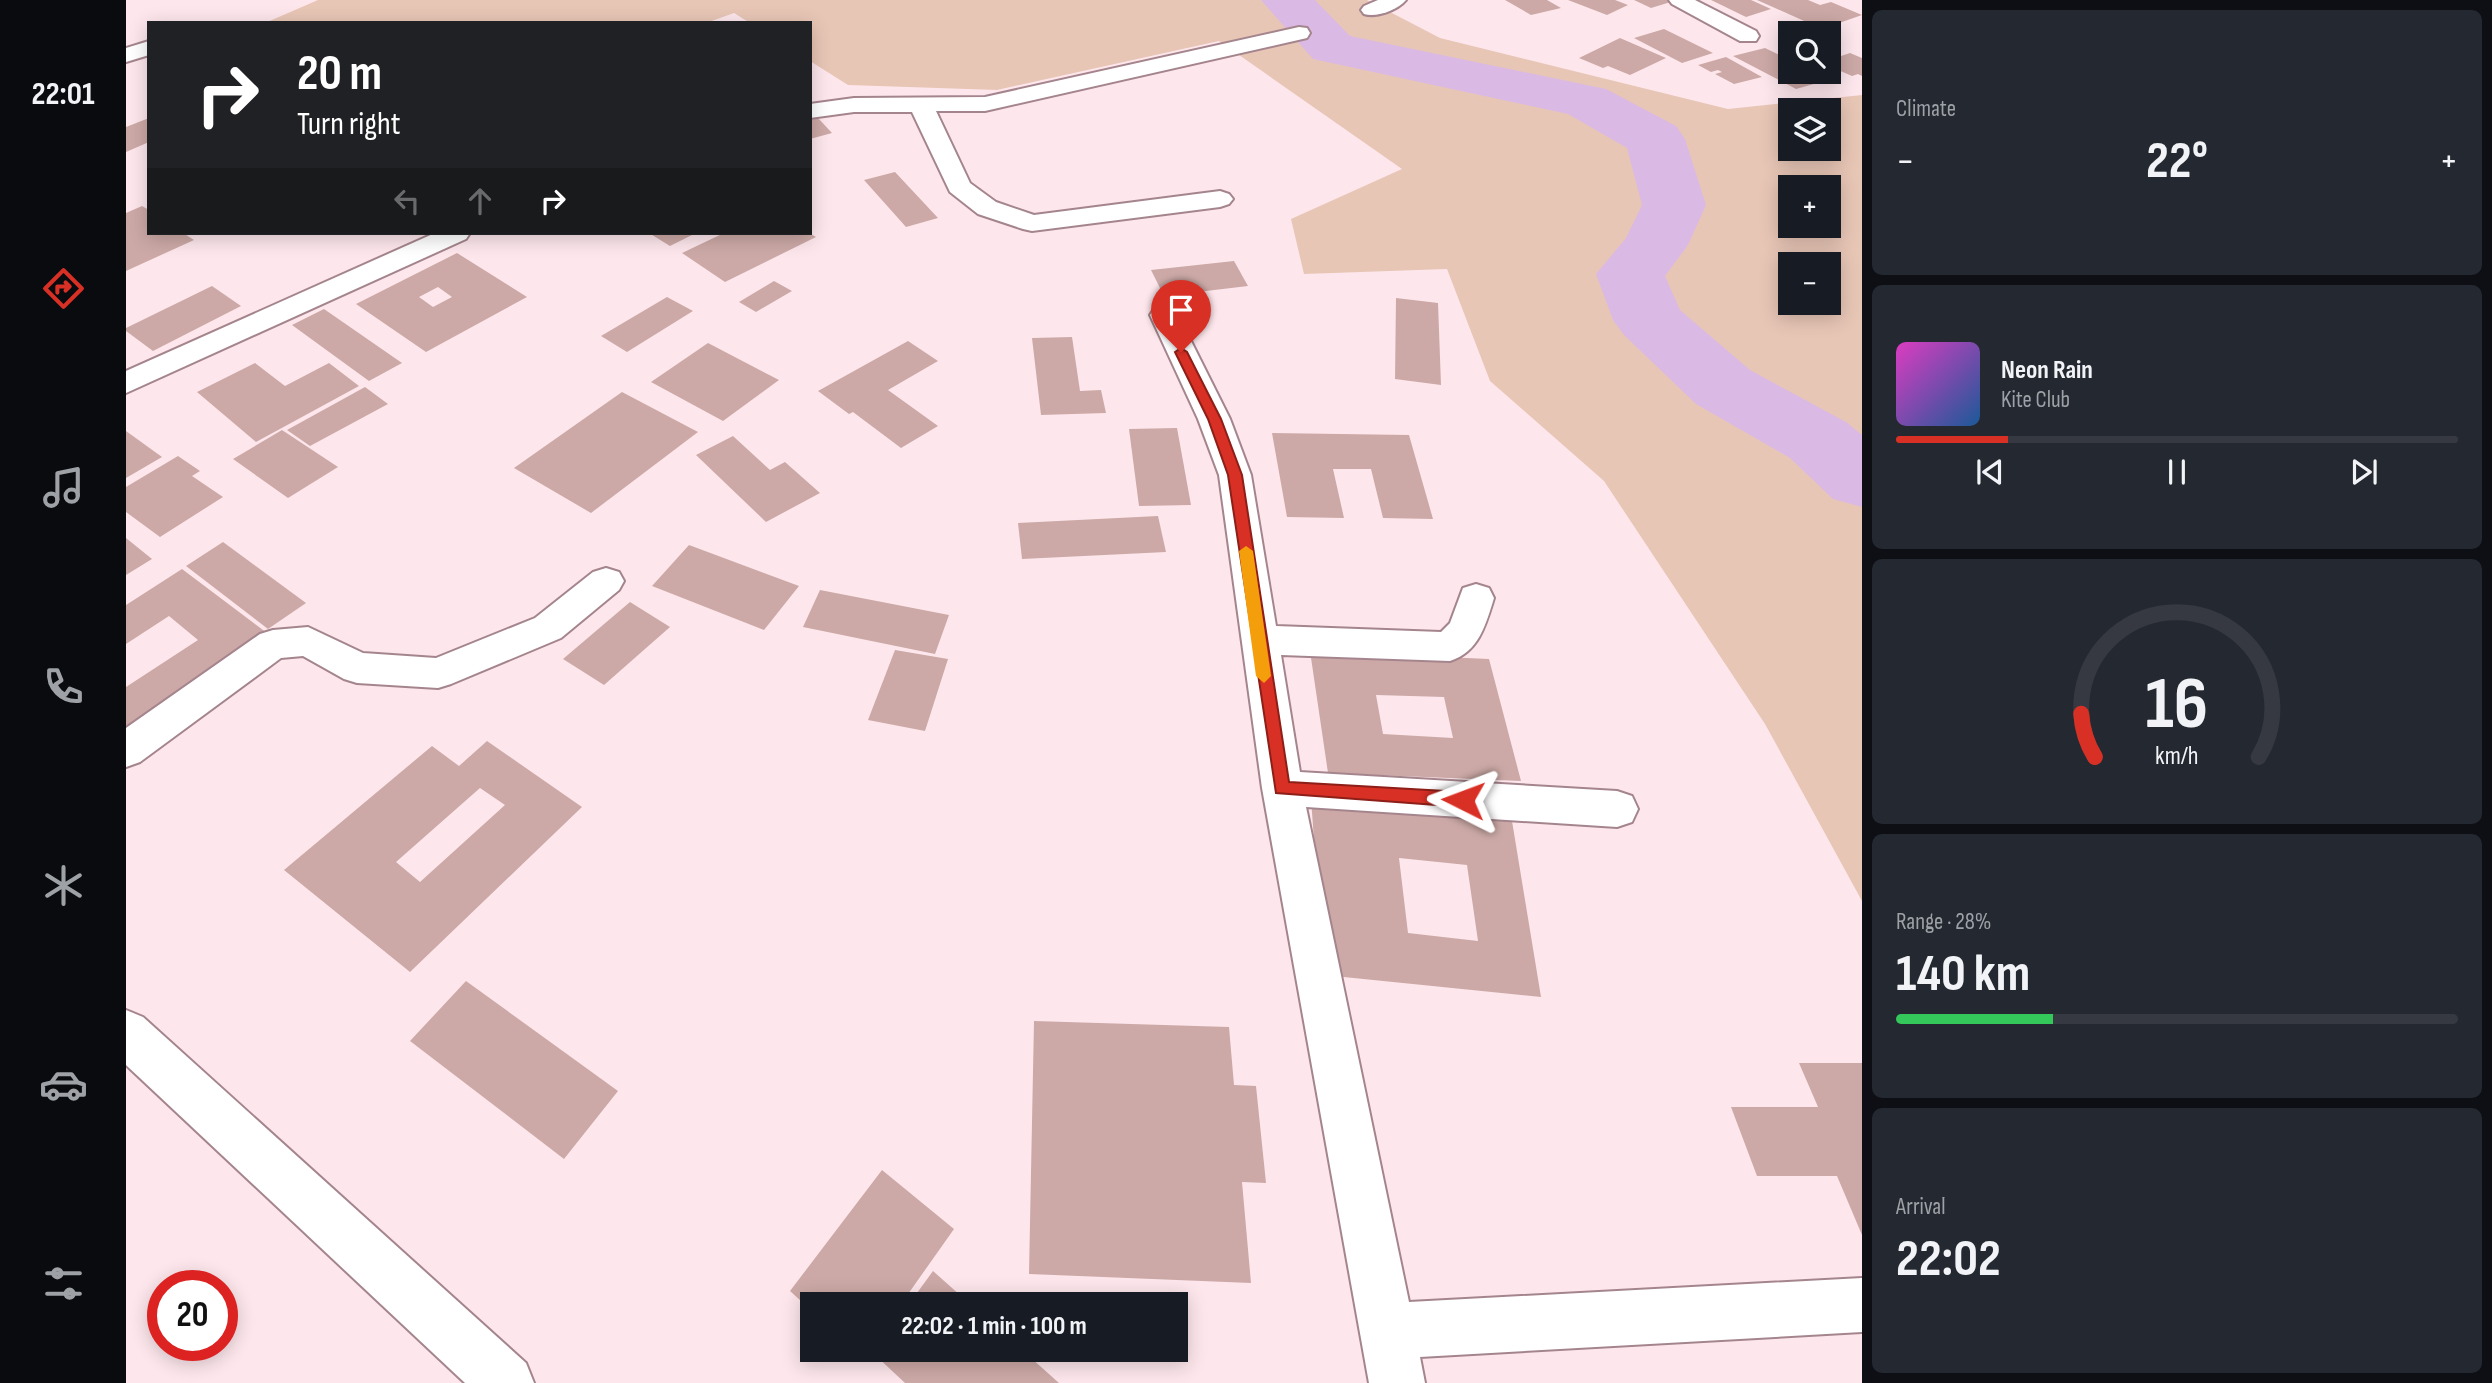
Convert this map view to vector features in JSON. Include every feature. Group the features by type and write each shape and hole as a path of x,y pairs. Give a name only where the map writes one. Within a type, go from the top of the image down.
{"street":[{"path":"1371,10 1396,0"},
{"path":"1679,0 1748,36"},
{"path":"812,111 855,105 985,104 1299,33"},
{"path":"921,104 959,187 988,208 1032,223 1220,199"},
{"path":"126,383 453,235"},
{"path":"1164,315 1214,419 1235,475 1282,788 1397,1383"},
{"path":"126,750 273,644 308,641 357,668 438,673 548,628 607,580"},
{"path":"1258,640 1450,647 1466,629 1476,598"},
{"path":"1282,788 1618,809"},
{"path":"126,1033 506,1383"},
{"path":"1386,1331 1862,1305"}],"shaded area":[{"path":"318,0 1367,0 1440,38 1728,109 1778,104 1778,161 1841,161 1841,98 1833,98 1862,95 1862,901 1765,724 1604,481 1490,381 1447,269 1304,274 1291,219 1402,169 1219,41 997,90 848,85 812,62 812,21 747,21 734,13 712,21 270,21"}],"building":[{"path":"1505,0 1547,0 1561,8 1531,15"},
{"path":"1568,0 1615,0 1628,5 1607,15"},
{"path":"1634,0 1674,0 1674,1 1651,8"},
{"path":"1711,0 1751,0 1771,9 1746,17"},
{"path":"1757,0 1808,0 1820,5 1831,2 1862,15 1841,22 1804,21"},
{"path":"1664,29 1713,53 1682,63 1634,38"},
{"path":"1620,38 1666,58 1630,75 1579,58"},
{"path":"1765,48 1778,54 1778,80 1733,56"},
{"path":"1850,53 1862,58 1862,76 1852,76 1841,71 1841,56"},
{"path":"1726,57 1762,77 1734,84 1715,74 1722,72 1711,72 1698,65"},
{"path":"1786,84 1814,84 1796,89"},
{"path":"818,118 832,133 812,138 812,120"},
{"path":"147,119 147,143 126,152 126,127"},
{"path":"895,172 938,218 906,227 864,180"},
{"path":"142,206 147,209 147,235 186,235 194,240 126,271 126,213"},
{"path":"652,235 692,235 670,246"},
{"path":"720,235 812,235 816,237 725,282 682,253"},
{"path":"457,253 527,297 426,352 356,304","holes":["438,287 452,297 433,307 419,297"]},
{"path":"1234,261 1248,286 1164,296 1151,270"},
{"path":"774,281 792,291 756,312 739,302"},
{"path":"212,286 241,306 153,351 126,331 126,328"},
{"path":"667,297 693,311 627,352 601,336"},
{"path":"1396,298 1438,303 1441,385 1395,379"},
{"path":"324,309 402,363 369,381 292,325"},
{"path":"1072,337 1080,391 1101,390 1106,413 1041,415 1032,338"},
{"path":"908,341 938,361 888,390 938,426 901,448 853,412 849,414 818,391"},
{"path":"708,343 779,380 723,421 651,382"},
{"path":"255,363 285,386 329,363 359,386 256,442 197,392"},
{"path":"365,387 388,404 310,446 287,430"},
{"path":"622,392 698,432 591,513 514,468"},
{"path":"1177,428 1191,505 1139,506 1129,429"},
{"path":"282,430 338,467 288,498 233,459"},
{"path":"126,431 162,457 126,478"},
{"path":"1272,433 1409,435 1433,519 1383,518 1371,469 1333,469 1344,518 1287,517"},
{"path":"733,436 770,470 785,462 820,493 766,522 696,455"},
{"path":"178,456 200,471 192,476 223,497 160,537 126,512 126,487"},
{"path":"1158,516 1166,552 1022,559 1018,523"},
{"path":"126,538 152,559 126,575"},
{"path":"223,542 306,603 268,629 186,566"},
{"path":"689,545 799,586 764,630 652,586"},
{"path":"182,569 267,633 126,731 126,687 198,640 169,616 126,644 126,605"},
{"path":"820,590 949,615 935,654 803,627"},
{"path":"630,602 670,627 604,685 563,659"},
{"path":"895,650 948,659 925,731 868,720"},
{"path":"1310,651 1489,659 1521,781 1328,773","holes":["1376,695 1444,697 1453,738 1383,734"]},
{"path":"487,741 582,807 410,972 284,870 432,746 459,766","holes":["480,788 505,805 420,882 396,862"]},
{"path":"1311,799 1512,821 1541,997 1324,975","holes":["1399,858 1467,865 1478,941 1408,933"]},
{"path":"466,981 618,1091 564,1159 410,1041"},
{"path":"1034,1021 1229,1027 1234,1085 1256,1086 1266,1183 1242,1182 1251,1283 1029,1274"},
{"path":"1799,1063 1862,1063 1862,1235 1837,1176 1757,1176 1731,1107 1818,1107"},
{"path":"882,1170 954,1229 909,1292 800,1292 800,1300 790,1291"},
{"path":"933,1271 957,1292 918,1292"},
{"path":"883,1362 1036,1362 1059,1383 905,1383"}],"waterway":[{"path":"1286,0 1332,48 1586,101 1655,139 1674,205 1655,245 1630,274 1649,320 1723,387 1818,440 1862,479"}],"slow traffic":[{"path":"1246,551 1264,676"}],"route":[{"path":"1181,352 1214,419 1235,475 1282,788 1463,800"}]}
